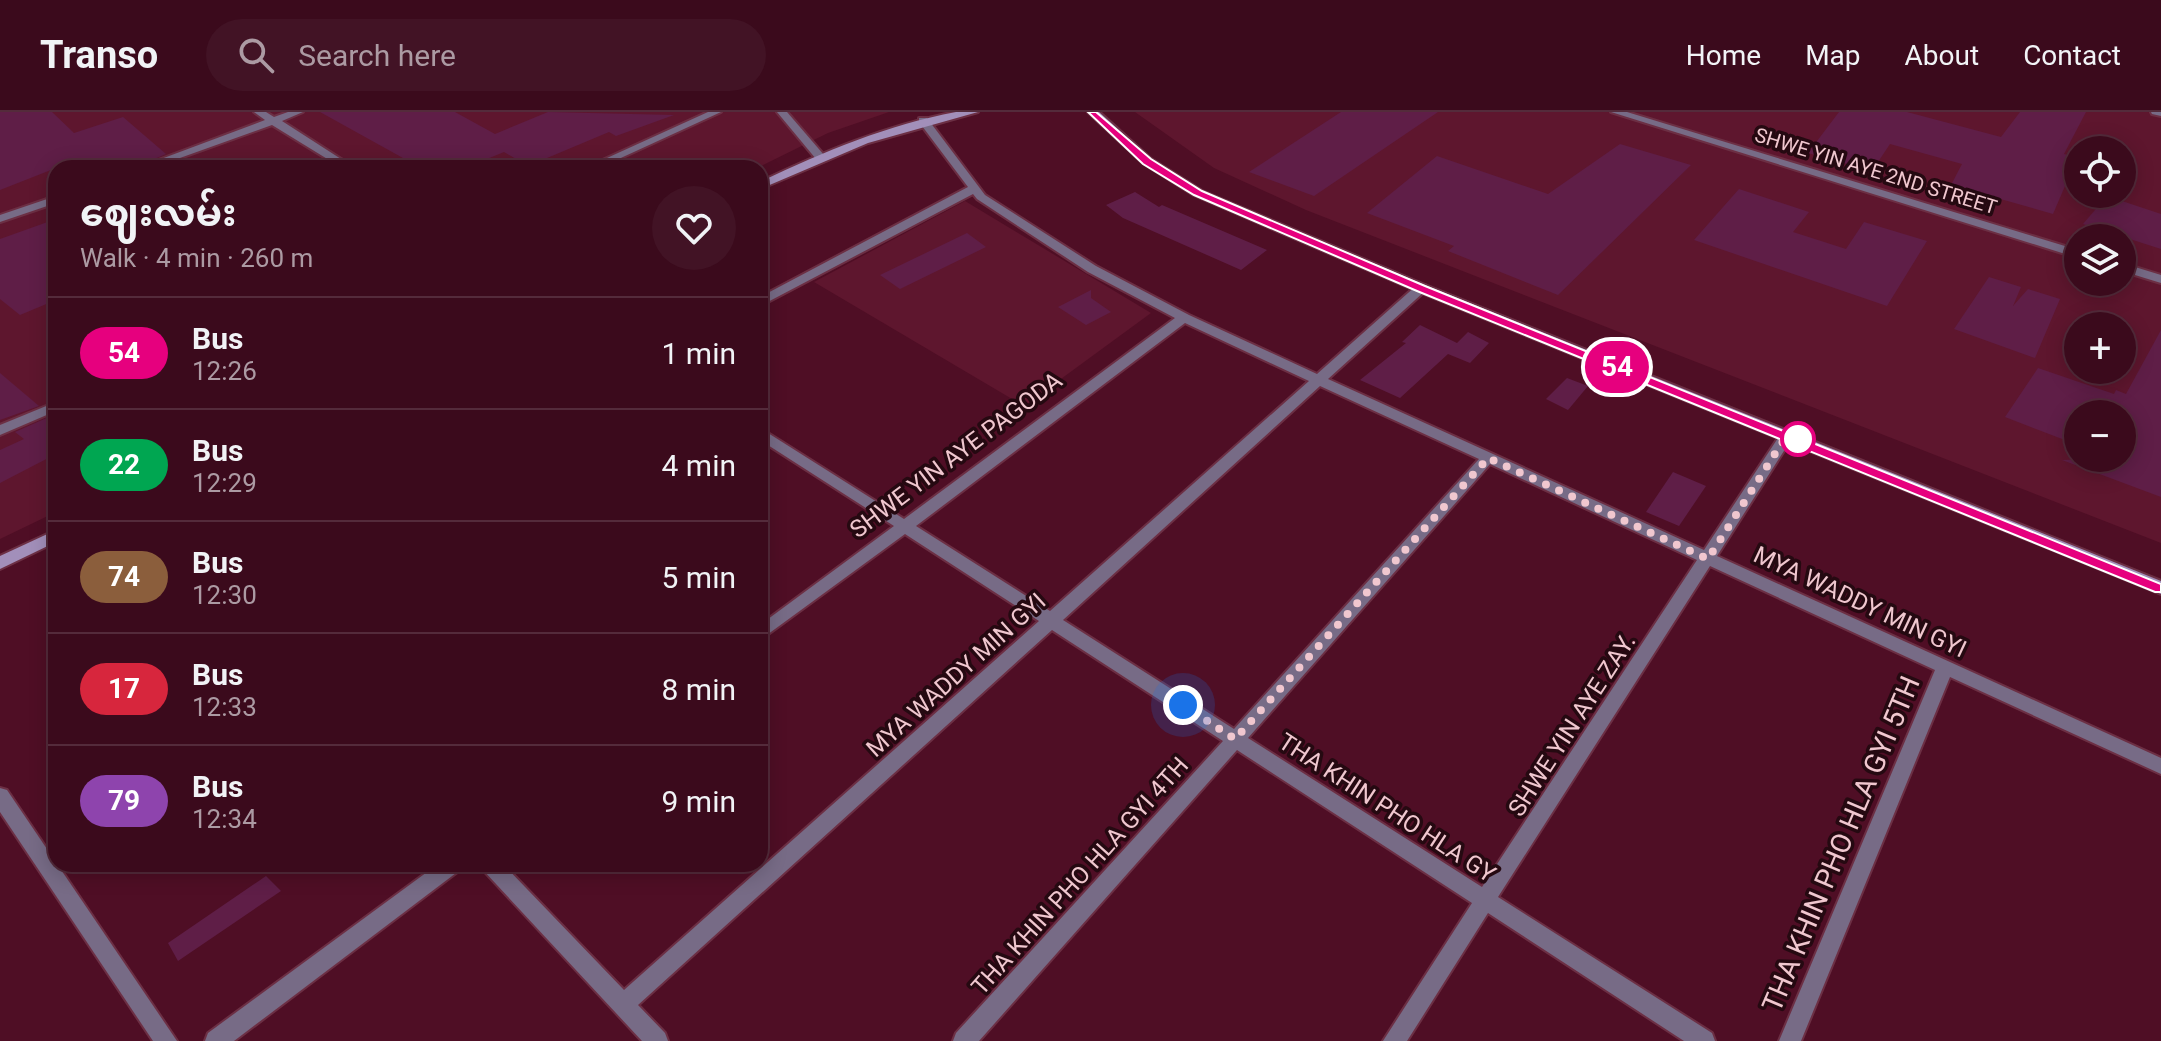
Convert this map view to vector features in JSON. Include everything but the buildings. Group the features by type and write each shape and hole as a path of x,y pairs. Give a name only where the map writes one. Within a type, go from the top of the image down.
{"main road":[{"path":"768,182 820,157 923,120 973,112"},
{"path":"1093,112 1147,161 1198,193 1421,288 2161,588"},
{"path":"0,563 48,539"}],"street":[{"path":"259,112 337,160"},
{"path":"164,160 298,112"},
{"path":"608,160 716,112"},
{"path":"782,112 820,157"},
{"name":"SHWE YIN AYE 2ND STREET","path":"1616,112 2064,250"},
{"name":"MYA WADDY MIN GYI","path":"923,120 981,197 1027,230 1092,269 1184,318 2161,766"},
{"path":"768,298 975,188"},
{"path":"0,219 48,202"},
{"path":"2136,271 2161,279"},
{"name":"MYA WADDY MIN GYI","path":"623,1005 1421,288"},
{"name":"SHWE YIN AYE PAGODA","path":"768,628 1184,318"},
{"path":"0,430 48,409"},
{"name":"SHWE YIN AYE ZAY.","path":"1394,1041 1787,435"},
{"name":"THA KHIN PHO HLA GY","path":"768,438 1704,1041"},
{"name":"THA KHIN PHO HLA GYI 4TH","path":"964,1041 1488,458"},
{"name":"THA KHIN PHO HLA GYI 5TH","path":"1790,1041 1945,668"},
{"path":"0,796 48,867"},
{"path":"51,872 166,1041"},
{"path":"216,1041 442,872"},
{"path":"498,872 657,1041"}],"shaded area":[{"path":"0,112 889,112 828,133 768,163 768,160 48,160 48,516 0,539"},
{"path":"1135,112 2161,112 2161,543 1306,210 1214,168"},
{"path":"965,201 1151,313 1024,406 814,282"}],"bus line":[{"name":"54","path":"1093,112 1147,161 1198,193 1421,288 2161,588"}],"route":[{"path":"1183,705 1235,739 1488,458 1708,559 1787,435 1798,439"}]}
